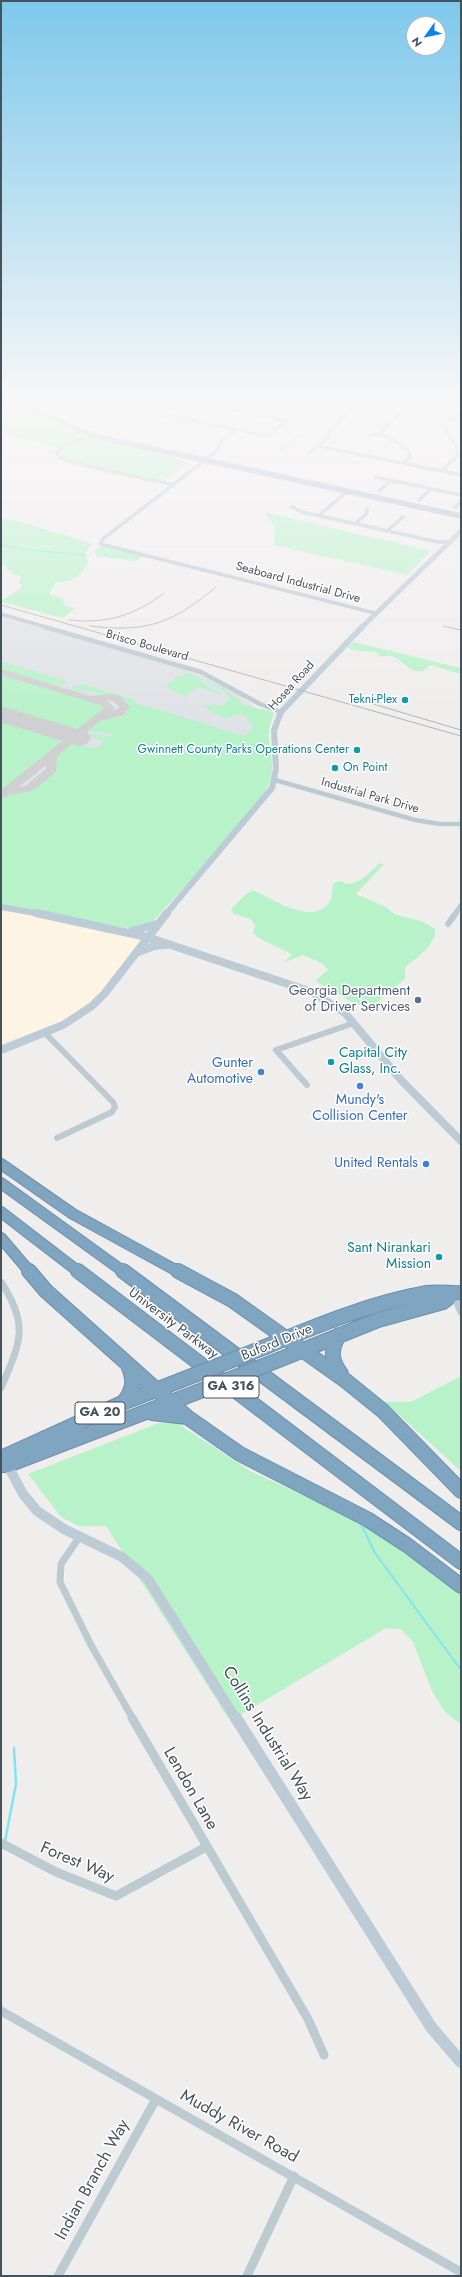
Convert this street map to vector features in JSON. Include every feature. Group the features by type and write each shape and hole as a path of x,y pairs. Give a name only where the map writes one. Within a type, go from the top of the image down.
{"highway":[{"path":"1,1164 73,1214"},
{"path":"1,1175 38,1197 73,1214 232,1300 269,1325 346,1381 383,1411 461,1491"},
{"name":"University Parkway","path":"1,1183 70,1232 461,1522"},
{"name":"University Parkway","path":"1,1212 461,1562"},
{"path":"1,1238 46,1291 187,1417 245,1457 367,1519 407,1545 461,1586"},
{"name":"Buford Drive","path":"3,1459 122,1403 313,1328 397,1300 436,1292 457,1293"},
{"name":"Buford Drive","path":"3,1459 145,1413 378,1320 443,1302 457,1293"},
{"path":"269,1325 294,1328 313,1328"},
{"path":"339,1336 332,1344 330,1352 333,1363 346,1381"},
{"path":"122,1403 133,1386 133,1378 127,1362"},
{"path":"145,1413 170,1414 187,1417"}],"main road":[{"path":"410,504 461,516"}],"street":[{"name":"Seaboard Industrial Drive","path":"150,504 100,544 187,564 375,613"},
{"path":"318,516 332,504"},
{"path":"455,508 458,504"},
{"path":"292,507 302,512 318,516 438,542 450,542"},
{"path":"355,524 367,513 367,509"},
{"path":"387,531 403,517"},
{"name":"Hosea Road","path":"1,1050 64,1024 92,1006 105,994 157,924 263,800 275,780 277,767 272,732 274,724 281,712 375,613 461,531"},
{"path":"438,542 444,548"},
{"name":"Brisco Boulevard","path":"1,614 201,672 230,685 255,703 281,712"},
{"name":"Industrial Park Drive","path":"275,780 414,820 440,824 461,824"},
{"path":"448,924 461,905"},
{"path":"1,907 65,918 147,937 312,992 335,1005 354,1023 401,1080 461,1141"},
{"path":"128,932 144,930 157,924 158,935 169,944"},
{"path":"128,932 137,939 140,947"},
{"path":"135,954 154,946 169,944"},
{"path":"307,1085 276,1050 354,1023"},
{"path":"45,1033 113,1102 115,1108 112,1112 57,1138"},
{"path":"1,1282 15,1303 20,1334 17,1351 2,1384"},
{"path":"457,1293 461,1312"},
{"name":"Collins Industrial Way","path":"3,1459 26,1498 37,1511 80,1536 129,1560 144,1574 431,2026 461,2062"},
{"name":"Lendon Lane","path":"80,1536 61,1564 60,1582 91,1645 206,1847 308,2019 318,2038 324,2055"},
{"name":"Forest Way","path":"1,1843 12,1852 52,1868 92,1889 116,1896 206,1847"},
{"name":"Muddy River Road","path":"1,2011 461,2272"},
{"name":"Indian Branch Way","path":"58,2276 156,2099"},
{"path":"247,2276 294,2176"}],"shaded area":[{"path":"1,616 205,675 234,691 254,706 264,734 1,902"},
{"path":"1,907 147,939 98,998 64,1021 1,1044"}],"green space":[{"path":"264,512 431,551 407,575 274,545 275,528"},
{"path":"1,519 19,521 93,544 85,552 88,564 81,572 71,580 56,582 49,594 64,599 63,605 75,608 63,618 1,602 1,599 3,600 23,586 19,583 21,576 13,575 1,562"},
{"path":"105,546 144,555 136,561 96,556 94,551 97,548"},
{"path":"354,642 461,668 461,674 430,665 425,670 415,671 392,656 379,656 376,652 352,650 347,647"},
{"path":"1,661 66,681 67,684 57,687 1,670"},
{"path":"187,673 204,679 200,681 223,695 198,687 185,697 165,686 179,675 182,676"},
{"path":"1,674 103,705 107,709 82,729 73,731 1,708"},
{"path":"207,681 222,687 245,705 273,712 273,714 269,730 272,770 268,787 207,863 151,923 134,929 1,905 1,799 6,795 29,791 56,770 53,758 72,743 96,749 105,741 84,734 112,736 112,734 88,731 103,719 123,717 128,711 128,705 122,699 109,694 101,695 85,690 76,693 71,690 72,687 84,684 132,699 136,703 244,736 254,727 242,713 226,719 203,707 206,705 222,706 230,698 228,697 227,693"},
{"path":"1,719 60,738 64,742 1,793"},
{"path":"380,863 384,864 356,894 386,907 394,914 423,922 435,929 435,936 429,946 417,958 408,964 405,969 405,979 391,990 381,992 382,998 369,1005 362,1006 356,1004 319,984 316,980 328,970 317,961 303,955 282,963 292,955 256,936 253,933 255,926 251,919 234,914 231,909 246,894 253,890 281,904 302,911 312,912 321,909 329,903 332,896 332,888 334,883 341,881 351,884 357,882"},
{"path":"461,1376 461,1471 385,1402 411,1402"},
{"path":"159,1423 177,1423 250,1471 372,1527 461,1593 461,1724 445,1712 432,1691 413,1642 401,1629 386,1628 230,1721 106,1526 78,1526 61,1517 28,1474"}],"waterway":[{"path":"1,545 29,550 84,555"},
{"path":"360,1522 375,1553 461,1670"},
{"path":"5,1841 16,1784 14,1748"}],"taxiway":[{"path":"1,672 104,703 110,708 1,796"},
{"path":"95,698 108,697 116,699 119,700 125,707 120,713 100,718"},
{"path":"6,792 28,789 52,770 50,761 52,756"}],"runway":[{"path":"1,714 78,738"}],"railway":[{"path":"90,626 128,628 158,623 186,609 216,587"},
{"path":"69,620 95,621 119,617 131,613 164,593"},
{"path":"1,605 461,736"},
{"path":"443,626 461,630"},
{"path":"353,698 461,730"}],"place":[{"name":"Tekni-Plex","path":"405,700"},
{"name":"Gwinnett County Parks Operations Center","path":"357,750"},
{"name":"On Point","path":"335,768"},
{"name":"Georgia Department of Driver Services","path":"418,1000"},
{"name":"Capital City Glass, Inc.","path":"331,1062"},
{"name":"Gunter Automotive","path":"261,1072"},
{"name":"Mundy's Collision Center","path":"360,1086"},
{"name":"United Rentals","path":"426,1164"},
{"name":"Sant Nirankari Mission","path":"439,1257"}]}
